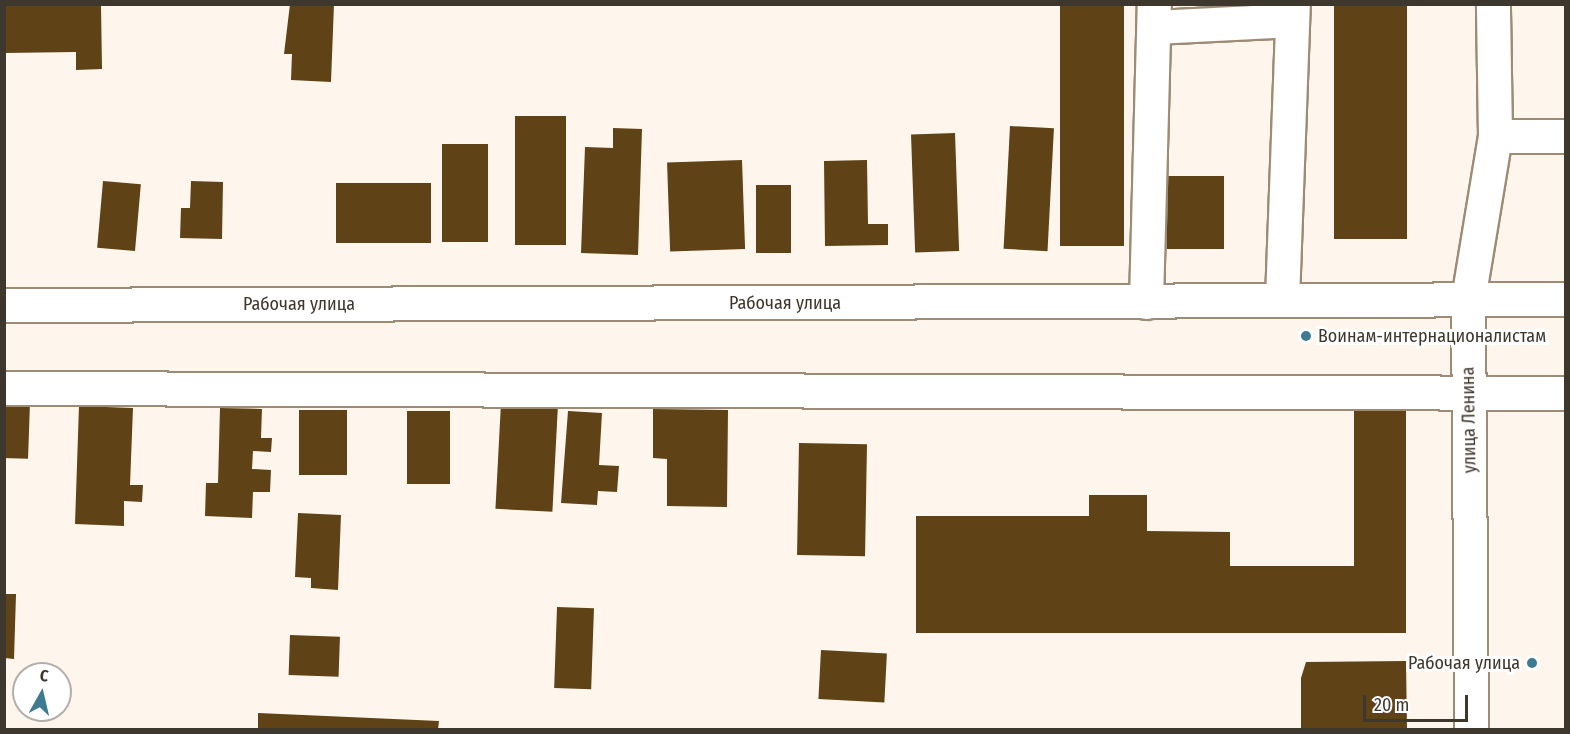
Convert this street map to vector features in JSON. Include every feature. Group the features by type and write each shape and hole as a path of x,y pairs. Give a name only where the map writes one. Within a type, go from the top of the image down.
{"street":[{"name":"улица Ленина","path":"1471,729 1468,299 1495,136 1493,4"},
{"path":"1146,302 1155,16 1293,12 1282,299"},
{"path":"1495,136 1566,136"},
{"name":"Рабочая улица","path":"4,305 1146,302 1566,298"},
{"path":"4,388 1566,393"}],"building":[{"path":"290,4 334,4 331,82 291,80 292,54 284,54"},
{"path":"1060,4 1124,4 1124,246 1060,246"},
{"path":"1334,4 1407,4 1407,239 1334,239"},
{"path":"101,5 102,69 76,70 76,52 4,53 4,6"},
{"path":"515,116 566,116 566,245 515,245"},
{"path":"1010,126 1054,128 1048,251 1004,249"},
{"path":"613,128 642,129 638,255 581,253 585,147 613,148"},
{"path":"955,133 959,251 915,252 911,135"},
{"path":"442,144 488,144 488,242 442,242"},
{"path":"742,160 745,249 670,252 667,163"},
{"path":"867,160 868,224 888,224 888,245 825,246 824,161"},
{"path":"1167,176 1224,176 1224,249 1167,249"},
{"path":"103,181 141,184 135,251 97,248"},
{"path":"191,181 223,182 222,239 180,238 181,208 190,208"},
{"path":"336,183 431,183 431,243 336,243"},
{"path":"756,185 791,185 791,253 756,253"},
{"path":"4,402 30,403 28,459 4,458"},
{"path":"501,403 558,406 552,512 495,509"},
{"path":"79,406 133,408 130,485 143,485 142,502 124,501 124,526 75,524"},
{"path":"220,408 262,409 261,438 272,438 271,452 253,451 252,469 271,470 270,492 253,492 252,518 205,516 206,483 218,483"},
{"path":"1354,408 1406,408 1406,633 916,633 916,516 1089,516 1089,495 1147,495 1147,531 1230,532 1230,566 1354,566"},
{"path":"653,409 728,410 727,507 667,506 667,459 653,458"},
{"path":"299,410 347,410 347,475 299,475"},
{"path":"407,411 450,411 450,484 407,484"},
{"path":"568,411 602,413 599,465 619,466 617,492 598,491 597,505 561,503"},
{"path":"799,443 867,444 865,556 797,555"},
{"path":"298,513 341,515 338,590 311,588 311,578 295,577"},
{"path":"4,594 16,594 14,659 4,658"},
{"path":"557,607 594,608 591,689 554,688"},
{"path":"290,635 340,637 339,677 289,675"},
{"path":"821,650 887,653 884,702 818,699"},
{"path":"1406,661 1407,730 1301,730 1301,678 1306,662"},
{"path":"258,713 439,721 438,730 258,730"}],"place":[{"name":"Воинам-интернационалистам","path":"1306,336"},
{"name":"Рабочая улица","path":"1532,663"}]}
